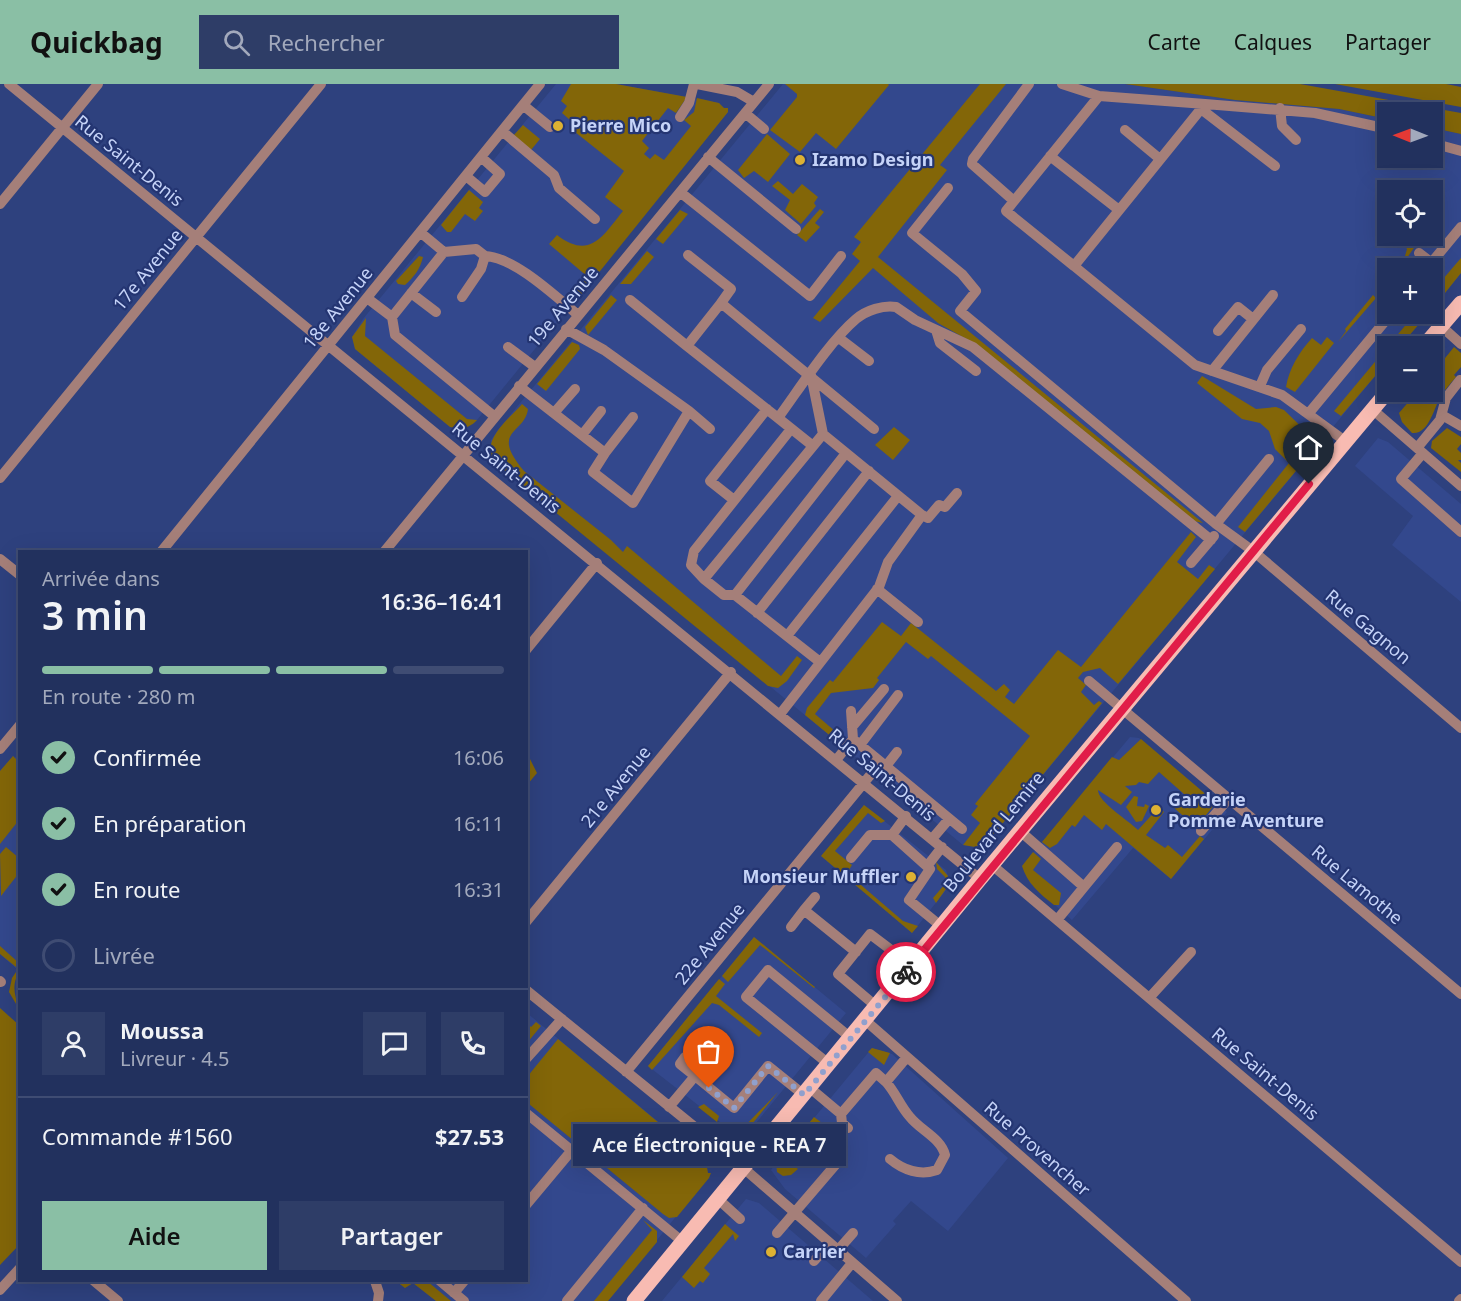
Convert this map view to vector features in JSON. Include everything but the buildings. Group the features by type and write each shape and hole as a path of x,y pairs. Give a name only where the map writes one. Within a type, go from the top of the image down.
{"main road":[{"path":"1432,336 1461,303"},
{"name":"Boulevard Lemire","path":"634,1301 830,1065 980,879 1378,402"}],"street":[{"name":"Rue Saint-Denis","path":"9,84 781,713 980,879"},
{"path":"0,204 98,84"},
{"name":"17e Avenue","path":"0,478 321,84"},
{"name":"18e Avenue","path":"163,550 540,84"},
{"path":"680,117 690,103 698,84 737,92 754,102"},
{"name":"19e Avenue","path":"386,550 770,84"},
{"path":"1014,201 972,164 973,159 1029,84"},
{"path":"1062,84 1099,96 1203,106 1280,108 1377,126"},
{"path":"1099,96 1006,212 1195,365 1286,397 1345,441"},
{"path":"523,105 550,127"},
{"path":"1074,266 1203,106"},
{"path":"1203,106 1275,166"},
{"path":"1280,108 1282,126 1296,140"},
{"path":"745,113 764,129"},
{"path":"1125,130 1161,159"},
{"path":"502,131 554,176 559,188 595,219"},
{"path":"1443,145 1461,151"},
{"path":"1050,156 1119,210"},
{"path":"465,176 485,192 494,189 501,174 481,157"},
{"path":"708,158 796,228"},
{"name":"Rue Gagnon","path":"948,188 912,233 962,274 976,291 960,311 1218,526 1253,551 1461,728"},
{"path":"680,192 810,296 841,256"},
{"path":"1436,258 1461,227"},
{"path":"420,232 444,252 476,249 485,256 494,256 510,264 578,315"},
{"path":"392,318 444,252"},
{"path":"1419,253 1423,258"},
{"path":"687,346 731,289 688,255"},
{"path":"462,297 482,269 485,256"},
{"path":"411,293 436,312"},
{"path":"1212,371 1273,295"},
{"path":"367,298 392,318 395,335 494,416"},
{"path":"630,300 813,446"},
{"path":"721,303 874,429"},
{"path":"778,418 839,338 858,317 889,306 901,309 915,320 973,347 1211,540"},
{"path":"1218,331 1238,307 1253,319"},
{"path":"1444,322 1461,344"},
{"path":"1309,413 1382,324"},
{"path":"566,329 604,350 689,411 710,429"},
{"path":"1260,386 1267,370 1301,329"},
{"path":"936,330 940,342 976,371"},
{"path":"839,338 869,361"},
{"path":"508,347 535,367"},
{"path":"811,375 823,434 898,496 928,518 939,505 945,507 957,493"},
{"path":"1460,380 1446,398 1442,415 1401,479 1461,532"},
{"path":"519,386 605,453"},
{"path":"554,413 575,389"},
{"path":"734,500 710,481 767,409"},
{"path":"1372,409 1461,486"},
{"path":"582,435 601,411"},
{"path":"633,417 592,472 633,503 689,411"},
{"path":"1442,415 1461,426"},
{"path":"791,429 696,548 691,559 693,570 724,595 735,595 820,662"},
{"path":"704,579 823,434"},
{"path":"1303,452 1323,468"},
{"path":"735,595 846,453"},
{"path":"1191,563 1211,540 1218,526 1269,459"},
{"path":"757,613 868,471"},
{"path":"787,636 898,496"},
{"path":"781,713 877,589 888,562 922,515"},
{"path":"0,559 18,573"},
{"path":"528,648 597,563"},
{"path":"877,589 918,622"},
{"name":"21e Avenue","path":"528,920 730,672"},
{"name":"Rue Lamothe","path":"1089,681 1461,994"},
{"path":"852,727 884,689"},
{"path":"837,759 856,742 898,695"},
{"path":"851,711 856,742 962,829"},
{"path":"0,749 18,727"},
{"name":"22e Avenue","path":"626,1072 865,782 897,752"},
{"path":"1201,831 1229,798"},
{"path":"892,835 906,816"},
{"path":"933,839 950,819"},
{"path":"1020,831 1084,887"},
{"path":"851,858 870,835 892,835 928,865 930,872 908,895 942,927"},
{"path":"928,865 942,846"},
{"path":"1057,920 1117,847"},
{"name":"Rue Saint-Denis","path":"992,866 1461,1262"},
{"path":"791,927 815,897"},
{"path":"804,910 856,952"},
{"path":"877,1006 838,974 870,934 911,965"},
{"path":"1150,998 1191,952"},
{"path":"830,1065 746,997 760,979 768,970 851,1038"},
{"path":"528,992 743,1169 890,1299"},
{"path":"528,1057 562,1019"},
{"name":"Rue Provencher","path":"866,1021 1186,1301"},
{"path":"685,1057 680,1064 734,1108 768,1066 841,1114"},
{"path":"886,1082 907,1057"},
{"path":"848,1128 842,1123 841,1114 876,1073 897,1094 910,1117 941,1146 945,1155 937,1170 924,1173 912,1171 890,1159"},
{"path":"669,1107 695,1076"},
{"path":"528,1115 683,1242"},
{"path":"528,1203 572,1150"},
{"path":"777,1233 837,1163"},
{"path":"718,1199 740,1219"},
{"path":"567,1301 643,1208"},
{"path":"814,1261 853,1233"},
{"path":"821,1301 852,1263"},
{"path":"0,1290 18,1270"},
{"path":"95,1282 118,1301"},
{"path":"375,1282 378,1297"},
{"path":"441,1282 464,1301"},
{"path":"454,1293 463,1282"}],"shaded area":[{"path":"556,84 616,84 719,103 724,108 728,108 728,112 477,420 466,427 450,427 355,349 352,337 363,319"},
{"path":"571,84 616,84 687,97 676,113 668,108 642,141 649,148 644,154 650,159 655,154 664,160 691,126 684,120 694,112 697,98 719,103 724,108 728,108 728,112 576,301 571,296 588,277 549,244 557,235 578,245 587,245 602,237 623,211 605,197 624,171 570,128 578,127 562,113 567,106 561,101"},
{"path":"783,84 1125,84 1235,100 1339,109 1377,117 1377,168 1443,168 1443,130 1461,134 1461,273 1443,296 1443,258 1377,258 1377,324 1419,324 1409,336 1377,336 1377,374 989,840 975,847 963,845 491,457 491,440"},
{"path":"785,84 889,85 836,149 816,133 800,152 770,130 797,97 797,94"},
{"path":"980,84 1006,84 940,165 947,170 878,257 1203,523 1194,521 977,345 938,323 873,268 820,322 813,318 860,261 852,254 861,242 854,237"},
{"path":"1125,84 1300,84 1400,102 1377,102 1377,117 1339,109 1235,100"},
{"path":"1335,84 1446,84 1461,87 1461,107"},
{"path":"1443,110 1461,113 1461,134 1443,130"},
{"path":"523,125 540,139 531,150 513,136"},
{"path":"767,134 790,154 768,182 754,171 744,178 738,170"},
{"path":"778,181 793,194 802,184 818,197 814,203 816,206 801,224 785,210 790,200 772,186"},
{"path":"469,190 483,202 479,208 483,211 475,221 465,214 451,232 447,232 441,225"},
{"path":"820,209 824,212 815,223 820,227 806,242 797,235"},
{"path":"680,210 688,214 663,244 656,239"},
{"path":"1405,246 1415,246 1407,258 1405,256 1407,249"},
{"path":"647,251 654,257 631,284 620,284"},
{"path":"419,256 423,257 414,275 405,285 398,284 396,281"},
{"path":"1461,258 1461,273 1443,296 1443,279"},
{"path":"611,295 617,300 588,335 585,327"},
{"path":"1373,295 1376,298 1338,342 1346,331 1345,329"},
{"path":"366,318 365,336 467,419 477,420 465,428 450,427 355,349 352,337"},
{"path":"1407,324 1419,324 1409,336 1396,336"},
{"path":"1327,337 1334,343 1295,392 1286,387 1292,367 1307,343 1312,338 1321,345"},
{"path":"572,342 579,345 580,349 546,391 537,384"},
{"path":"1454,347 1461,353 1461,367 1443,393 1443,361"},
{"path":"1377,359 1377,374 1341,416 1334,411"},
{"path":"1202,376 1256,409 1276,407 1284,410 1316,441 1316,447 1245,532 1238,527 1289,463 1275,449 1269,431 1260,423 1242,419 1197,383"},
{"path":"1408,402 1438,402 1427,425 1418,432 1412,433 1402,422 1399,413"},
{"path":"522,404 528,409 526,417 512,434 509,448 524,471 623,552 627,546 781,676 797,656 802,660 787,681 778,688 768,686 494,462 491,454 493,438"},
{"path":"894,427 910,440 893,460 875,445"},
{"path":"1447,428 1461,437 1461,444 1457,449 1461,453 1461,460 1458,460 1461,463 1461,472 1431,448 1432,441"},
{"path":"1378,438 1388,442 1461,504 1461,602 1392,545 1413,516 1355,466"},
{"path":"1191,532 1196,537 1177,562 1198,579 1209,565 1215,569 1118,684 1100,668 1083,672 1078,678 1086,685 1081,692 1094,705 1099,701 1102,703 989,840 975,847 963,845 980,823 971,815 978,806 975,804 1030,736 931,656 928,659 906,642 877,678 879,680 873,688 831,693 815,714 843,738 839,743 805,715 807,708 830,680 833,682 882,622 901,636 911,623 996,691 1004,684 1010,690 1005,697 1014,704 1058,650 1081,667"},
{"name":"Garderie Pomme Aventure","path":"1130,737 1139,738 1227,812 1171,879 1133,848 1072,920 1030,883 1022,866"},
{"path":"1141,739 1216,803 1196,827 1173,807 1184,794 1159,772 1148,784 1139,782 1136,785 1125,786 1132,792 1121,805 1098,790 1099,795 1108,805 1138,830 1159,807 1164,812 1146,835 1165,848 1168,845 1182,857 1200,836 1204,839 1171,879 1106,824 1102,830 1084,815 1075,827 1072,825 1057,844 1050,848 1042,842 1112,757 1119,760"},
{"path":"18,754 18,970 0,954 0,771 13,756 15,758"},
{"path":"528,755 537,773 528,784"},
{"path":"13,756 18,761 18,821 0,844 0,771"},
{"path":"1134,796 1138,797 1137,806 1144,807 1145,804 1149,806 1142,821 1136,822 1126,807"},
{"path":"864,805 946,870 948,876 946,890 912,933 821,856"},
{"path":"864,805 885,821 881,823 868,813 835,851 852,865 847,873 903,921 918,926 912,933 821,856"},
{"path":"6,847 18,857 18,874 1,896 0,854"},
{"path":"1033,852 1041,859 1033,870 1061,893 1059,905 1054,905 1039,892 1024,872 1022,866"},
{"path":"936,862 948,876 948,886 936,903 933,898 945,884 945,877 937,869"},
{"path":"754,937 846,1013 751,1129 739,1137 648,1066"},
{"path":"754,937 815,987 760,945 728,982 722,976"},
{"path":"0,946 18,962 18,965 16,967 0,954"},
{"path":"18,969 14,990 18,1007 9,992 12,978"},
{"path":"719,979 725,984 716,996 762,1033 759,1037 719,1005 712,1003 652,1070 648,1066"},
{"path":"0,1008 18,1024 18,1246 0,1265"},
{"path":"528,1014 701,1157 706,1162 708,1173 711,1173 608,1301 436,1301 413,1283 405,1288 397,1282 528,1282"},
{"path":"536,1022 541,1026 528,1042 528,1024 531,1027"},
{"path":"558,1039 706,1162 708,1173 711,1173 709,1178 677,1217 669,1218 529,1104 528,1076"},
{"path":"872,1048 892,1054 1008,1158 948,1231 911,1201 893,1221 896,1224 866,1258 785,1189 771,1170"},
{"path":"872,1048 890,1053 884,1065 868,1052"},
{"path":"778,1092 744,1134 739,1137 727,1130 731,1127 739,1132"},
{"path":"704,1104 719,1116 717,1122 698,1107"},
{"path":"814,1117 822,1123 791,1158 795,1162 793,1165 798,1169 791,1175 783,1176 777,1172 776,1163"},
{"path":"746,1199 759,1203 873,1301 662,1301"},
{"path":"643,1220 657,1231 657,1242 608,1301 594,1301 652,1230"},
{"path":"725,1224 739,1236 735,1241 733,1234 704,1268 710,1274 703,1283 700,1281 694,1288 682,1277"},
{"path":"397,1282 428,1282 451,1301 436,1301 413,1283 405,1288"}],"way so far":[{"path":"709,1088 734,1108 768,1066 804,1095 906,972"}],"place":[{"name":"Pierre Mico","path":"558,126"},
{"name":"Izamo Design","path":"800,160"},
{"name":"Garderie Pomme Aventure","path":"1156,810"},
{"name":"Monsieur Muffler","path":"911,877"},
{"name":"Ace Électronique - REA 7","path":"709,1088"},
{"name":"Carrier","path":"771,1252"}],"route":[{"path":"906,972 980,879 1309,484"}]}
